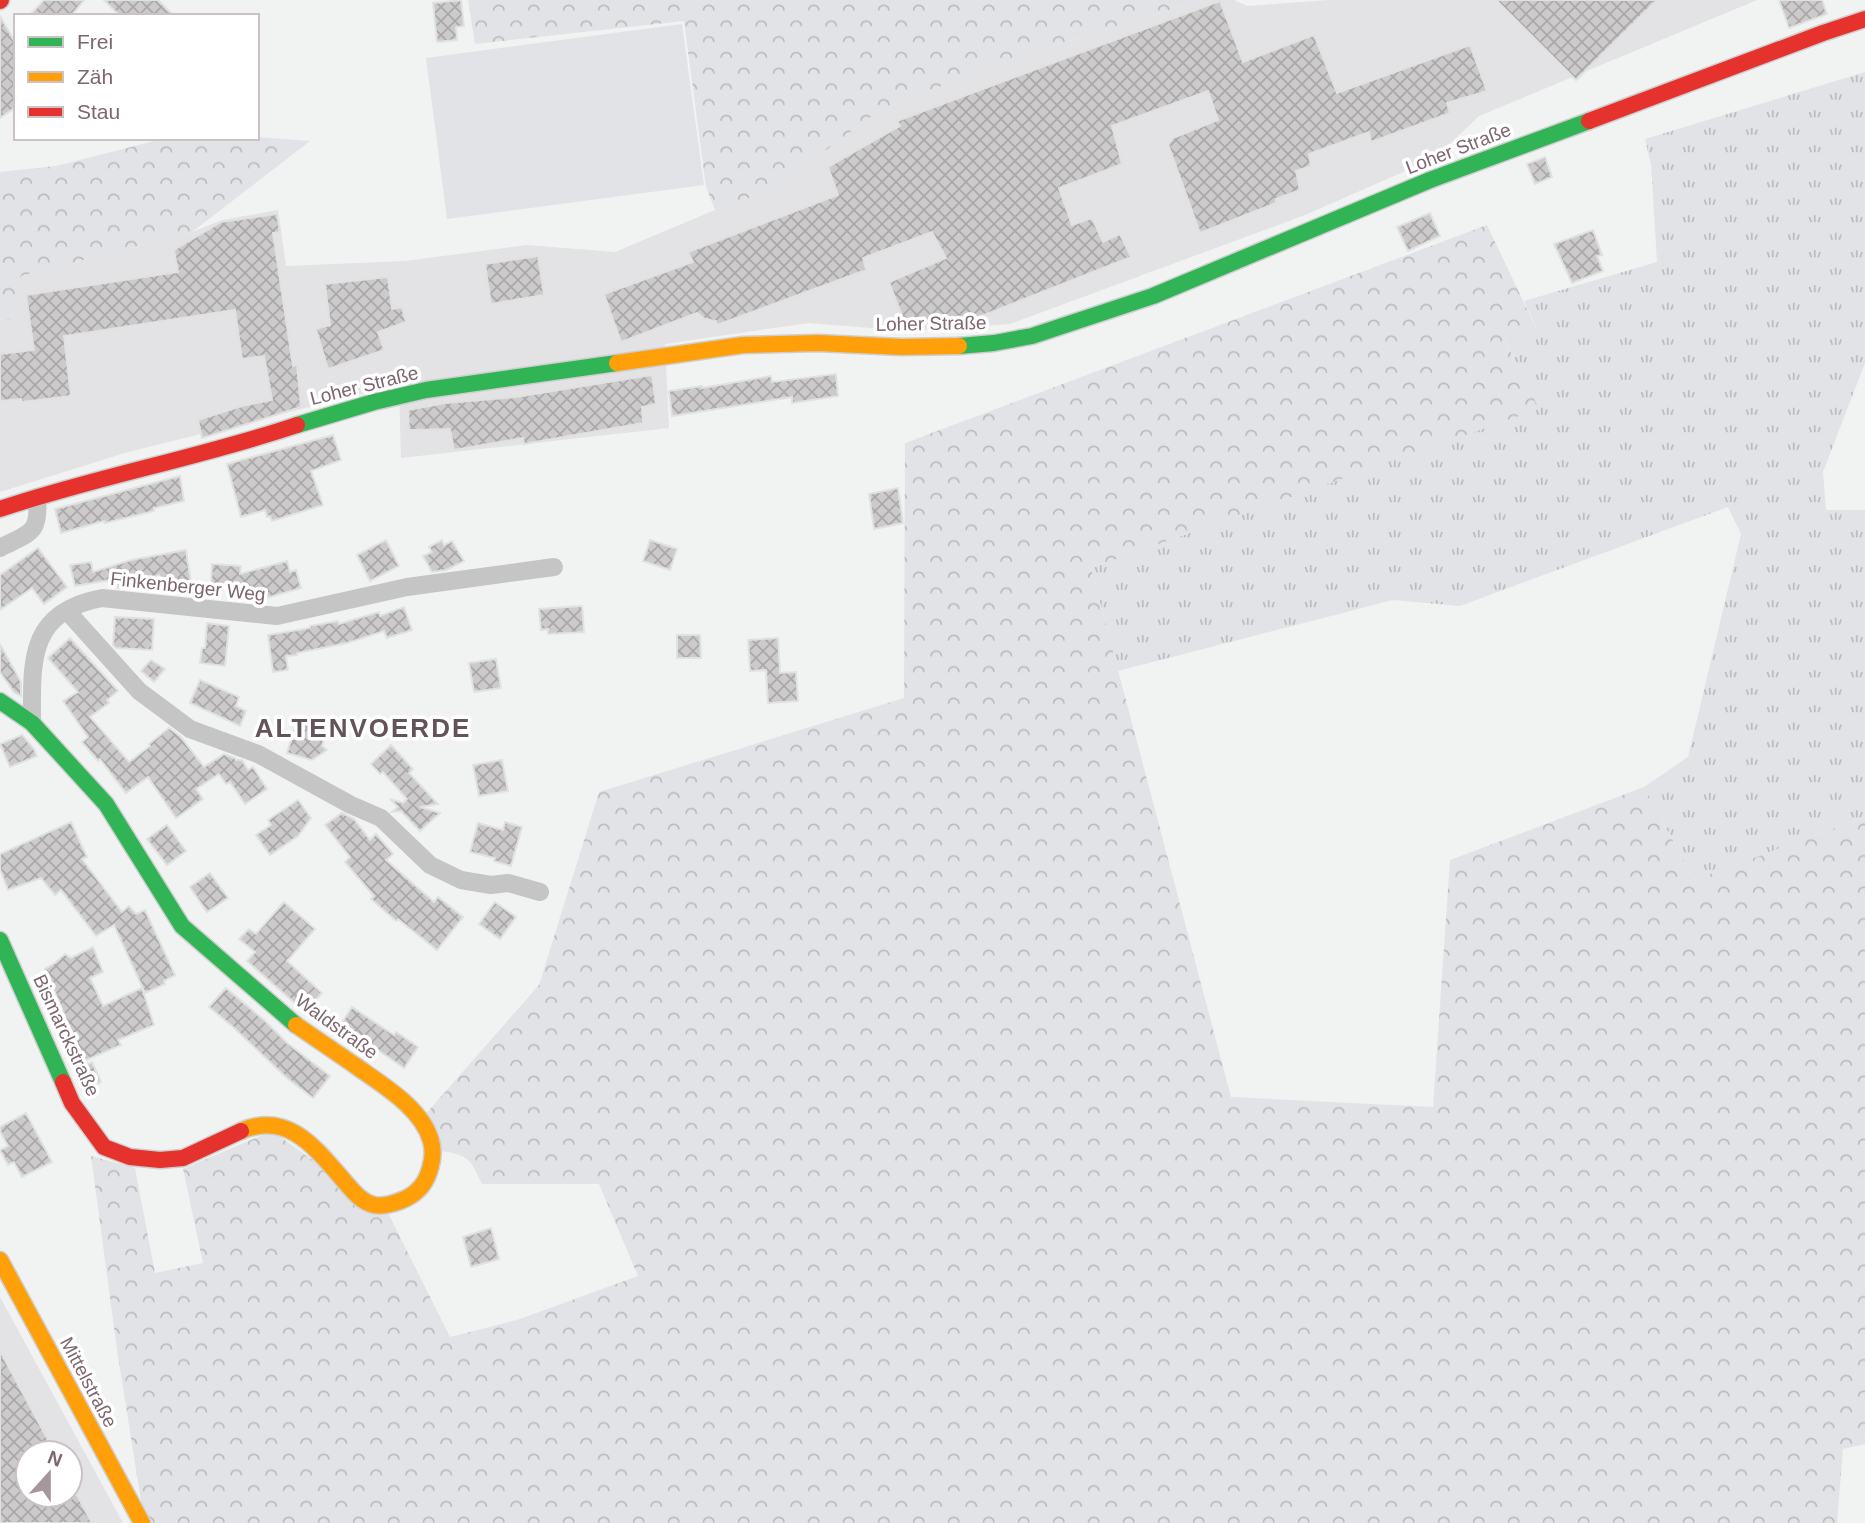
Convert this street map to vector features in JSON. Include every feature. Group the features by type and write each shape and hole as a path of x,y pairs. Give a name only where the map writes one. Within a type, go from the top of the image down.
{"main road":[{"name":"Loher Straße","path":"0,509 92,481 221,449 394,395 743,345 818,343 946,348 1032,336 1153,296 1454,171 1865,19"},
{"name":"Waldstraße","path":"0,701 32,723 106,804 182,926 295,1024 395,1094 415,1113 428,1133 433,1153 427,1178 418,1191 389,1205 373,1205 358,1198 316,1149 293,1131 270,1124 253,1126 183,1158"},
{"name":"Bismarckstraße","path":"0,940 72,1103 104,1147 130,1157 160,1160 183,1158"},
{"name":"Mittelstraße","path":"0,1261 142,1523"}],"street":[{"path":"0,548 31,532 38,516 37,497"},
{"name":"Finkenberger Weg","path":"32,723 32,667 35,650 52,620 84,601 102,598 277,616 407,587 554,567"},
{"path":"67,611 138,691 190,729 258,754 351,805 381,818 430,865 461,880 491,885 508,883 540,892"}],"shaded area":[{"path":"1202,0 1234,0 1247,6 1329,0 1757,0 1479,116 1435,158 1305,215 1010,324 908,331 809,323 665,344 669,428 401,458 399,385 128,452 0,492 0,321 12,318 21,276 192,232 222,220 278,210 286,266 406,261 526,245 615,252 715,210 772,190 879,111 1004,61"},
{"path":"0,1297 77,1439 14,1439 14,1509 84,1509 84,1451 123,1523 0,1523"}],"green space":[{"path":"468,0 1202,0 1004,61 879,111 772,190 715,210 706,187 684,21 475,44"},
{"path":"682,24 704,185 447,219 426,58"},
{"path":"1865,72 1865,363 1823,472 1826,510 1865,510 1865,817 1694,880 1644,787 1688,757 1741,534 1728,507 1460,606 1393,600 1118,671 1091,568 1538,409 1504,337 1536,327 1524,301 1657,262 1651,165 1645,139"},
{"path":"259,137 310,141 192,232 21,276 12,319 0,321 0,172 56,166 158,140 259,140"},
{"path":"1487,225 1536,328 1504,338 1539,409 1091,568 1231,1097 1433,1107 1450,860 1644,787 1694,880 1865,817 1865,1444 1843,1449 1837,1523 152,1523 142,1507 117,1350 91,1156 135,1168 155,1273 203,1263 183,1169 272,1131 389,1215 450,1337 517,1320 638,1276 599,1184 482,1184 468,1160 458,1154 441,1151 424,1116 539,985 599,792 904,698 905,443"}],"building":[{"path":"44,0 84,0 73,14 31,14"},
{"path":"104,0 158,0 172,14 118,14"},
{"path":"461,0 464,26 456,27 457,40 437,42 433,3"},
{"path":"1496,0 1657,0 1576,80"},
{"path":"1779,0 1822,0 1827,14 1789,28"},
{"path":"1220,1 1243,62 1314,35 1337,93 1470,45 1487,91 1447,103 1450,113 1371,142 1369,132 1309,154 1311,166 1296,171 1300,190 1276,199 1276,203 1200,233 1168,144 1173,138 1218,120 1208,91 1112,126 1122,164 1059,188 1072,225 1092,218 1103,242 1120,234 1131,257 971,320 974,329 932,331 929,323 908,331 889,282 946,258 932,232 863,258 866,270 717,325 716,321 705,319 697,313 621,342 604,294 693,262 688,252 838,195 828,167 900,126 897,121"},
{"path":"0,16 14,40 14,108 0,118"},
{"path":"1545,157 1552,177 1535,184 1527,164"},
{"path":"1430,213 1440,236 1408,251 1397,227"},
{"path":"277,214 280,232 273,233 293,366 297,365 301,407 202,438 198,420 272,400 264,356 242,359 235,310 64,336 71,396 22,402 21,399 0,401 0,354 34,350 26,295 178,272 174,250 221,222"},
{"path":"1593,230 1602,255 1597,256 1603,271 1572,283 1554,244"},
{"path":"538,256 544,295 491,304 485,264"},
{"path":"388,277 392,309 402,307 406,322 378,332 384,350 328,369 316,329 330,325 325,284"},
{"path":"836,374 838,396 792,403 792,397 672,416 669,391 771,376 772,382"},
{"path":"652,375 656,404 642,407 643,423 524,444 523,438 454,450 450,429 409,430 408,410 446,403 516,397"},
{"path":"333,435 341,460 311,471 323,505 272,521 265,510 241,517 227,464"},
{"path":"180,476 184,501 154,508 154,511 61,533 55,509"},
{"path":"898,488 903,523 874,529 869,494"},
{"path":"386,540 399,566 370,581 357,555"},
{"path":"442,540 444,545 452,541 464,561 446,570 432,572 423,556 432,552 429,547"},
{"path":"650,540 677,549 670,570 643,561"},
{"path":"38,548 67,587 44,604 32,588 0,610 0,575"},
{"path":"186,550 191,583 161,588 159,575 118,588 116,579 75,586 70,565 91,562 93,572 131,560"},
{"path":"287,561 290,572 296,570 301,588 263,599 238,596 239,590 201,586 211,583 212,564 241,566 240,574"},
{"path":"582,606 584,632 548,634 548,629 541,630 539,609"},
{"path":"404,607 412,630 387,638 384,631 347,643 286,656 288,670 273,672 268,635 338,621 339,624 379,612 380,616"},
{"path":"115,617 154,619 152,650 116,648 113,645"},
{"path":"207,623 229,626 225,666 200,663 202,648 205,648"},
{"path":"677,635 700,635 701,658 677,658"},
{"path":"70,638 118,691 107,700 109,703 90,717 129,762 169,728 180,736 204,767 224,754 242,760 248,770 253,767 267,789 245,804 230,782 226,784 219,774 196,789 203,799 176,818 148,777 126,793 100,759 98,761 82,742 88,737 63,701 78,692 48,658"},
{"path":"778,638 780,673 796,672 798,701 768,703 766,670 750,671 748,640"},
{"path":"0,644 21,682 21,696 14,692 0,672"},
{"path":"496,659 501,688 474,692 469,663"},
{"path":"151,660 165,669 154,682 141,671"},
{"path":"200,680 239,697 236,706 246,711 240,726 190,703"},
{"path":"297,721 323,727 322,746 327,750 312,760 287,753"},
{"path":"22,735 37,756 10,767 0,744"},
{"path":"391,745 413,769 409,773 438,804 420,807 440,813 420,831 401,811 392,812 398,807 390,799 403,803 407,799 383,772 380,774 371,764"},
{"path":"502,760 508,791 479,796 473,765"},
{"path":"298,800 311,818 298,836 270,855 256,835 271,825 268,820"},
{"path":"342,813 354,819 370,840 376,834 393,854 386,860 434,902 438,897 463,917 437,950 398,919 396,921 371,899 374,896 345,862 350,857 325,825"},
{"path":"71,822 87,857 82,859 122,912 129,906 136,914 145,910 175,975 164,981 165,984 145,993 114,925 96,936 61,890 55,895 41,878 8,890 0,869 0,854"},
{"path":"505,822 522,827 511,866 494,861 495,858 470,852 478,823 503,830"},
{"path":"167,825 186,851 167,865 147,839"},
{"path":"210,873 228,898 207,912 190,887"},
{"path":"284,902 315,929 287,961 322,993 305,1012 247,961 255,952 239,939 249,929 256,934"},
{"path":"495,902 516,917 500,939 479,924"},
{"path":"93,947 103,972 90,978 103,1006 142,988 154,1025 118,1040 121,1045 84,1061 45,969 65,954 71,958"},
{"path":"226,988 287,1043 330,1076 313,1098 209,1007"},
{"path":"352,1007 394,1035 396,1032 418,1047 404,1068 368,1043 366,1047 338,1029"},
{"path":"92,1062 101,1082 87,1088 78,1069"},
{"path":"26,1113 52,1162 22,1177 14,1162 8,1165 0,1150 8,1146 0,1127"},
{"path":"491,1228 499,1259 471,1267 463,1237"},
{"path":"0,1351 47,1439 14,1439 14,1509 84,1508 92,1523 0,1523"}],"traffic: fast":[{"path":"959,346 1032,336 1153,296 1430,180 1589,121"},
{"path":"297,425 426,390 617,363"},
{"path":"0,701 32,723 106,804 182,926 296,1025"},
{"path":"0,940 63,1082"}],"traffic: slow":[{"path":"617,363 743,345 818,343 901,347 959,346"},
{"path":"241,1131 258,1126 288,1129 312,1146 358,1196 374,1205 387,1205 405,1199 414,1194 427,1177 432,1161 432,1145 419,1117 387,1088 296,1025"},
{"path":"0,1260 142,1523"}],"traffic: jam":[{"path":"1589,121 1865,19"},
{"path":"0,509 297,425"},
{"path":"63,1082 72,1103 104,1147 130,1157 160,1160 183,1158 241,1131"}],"district":[{"name":"ALTENVOERDE","path":"363,728"}]}
